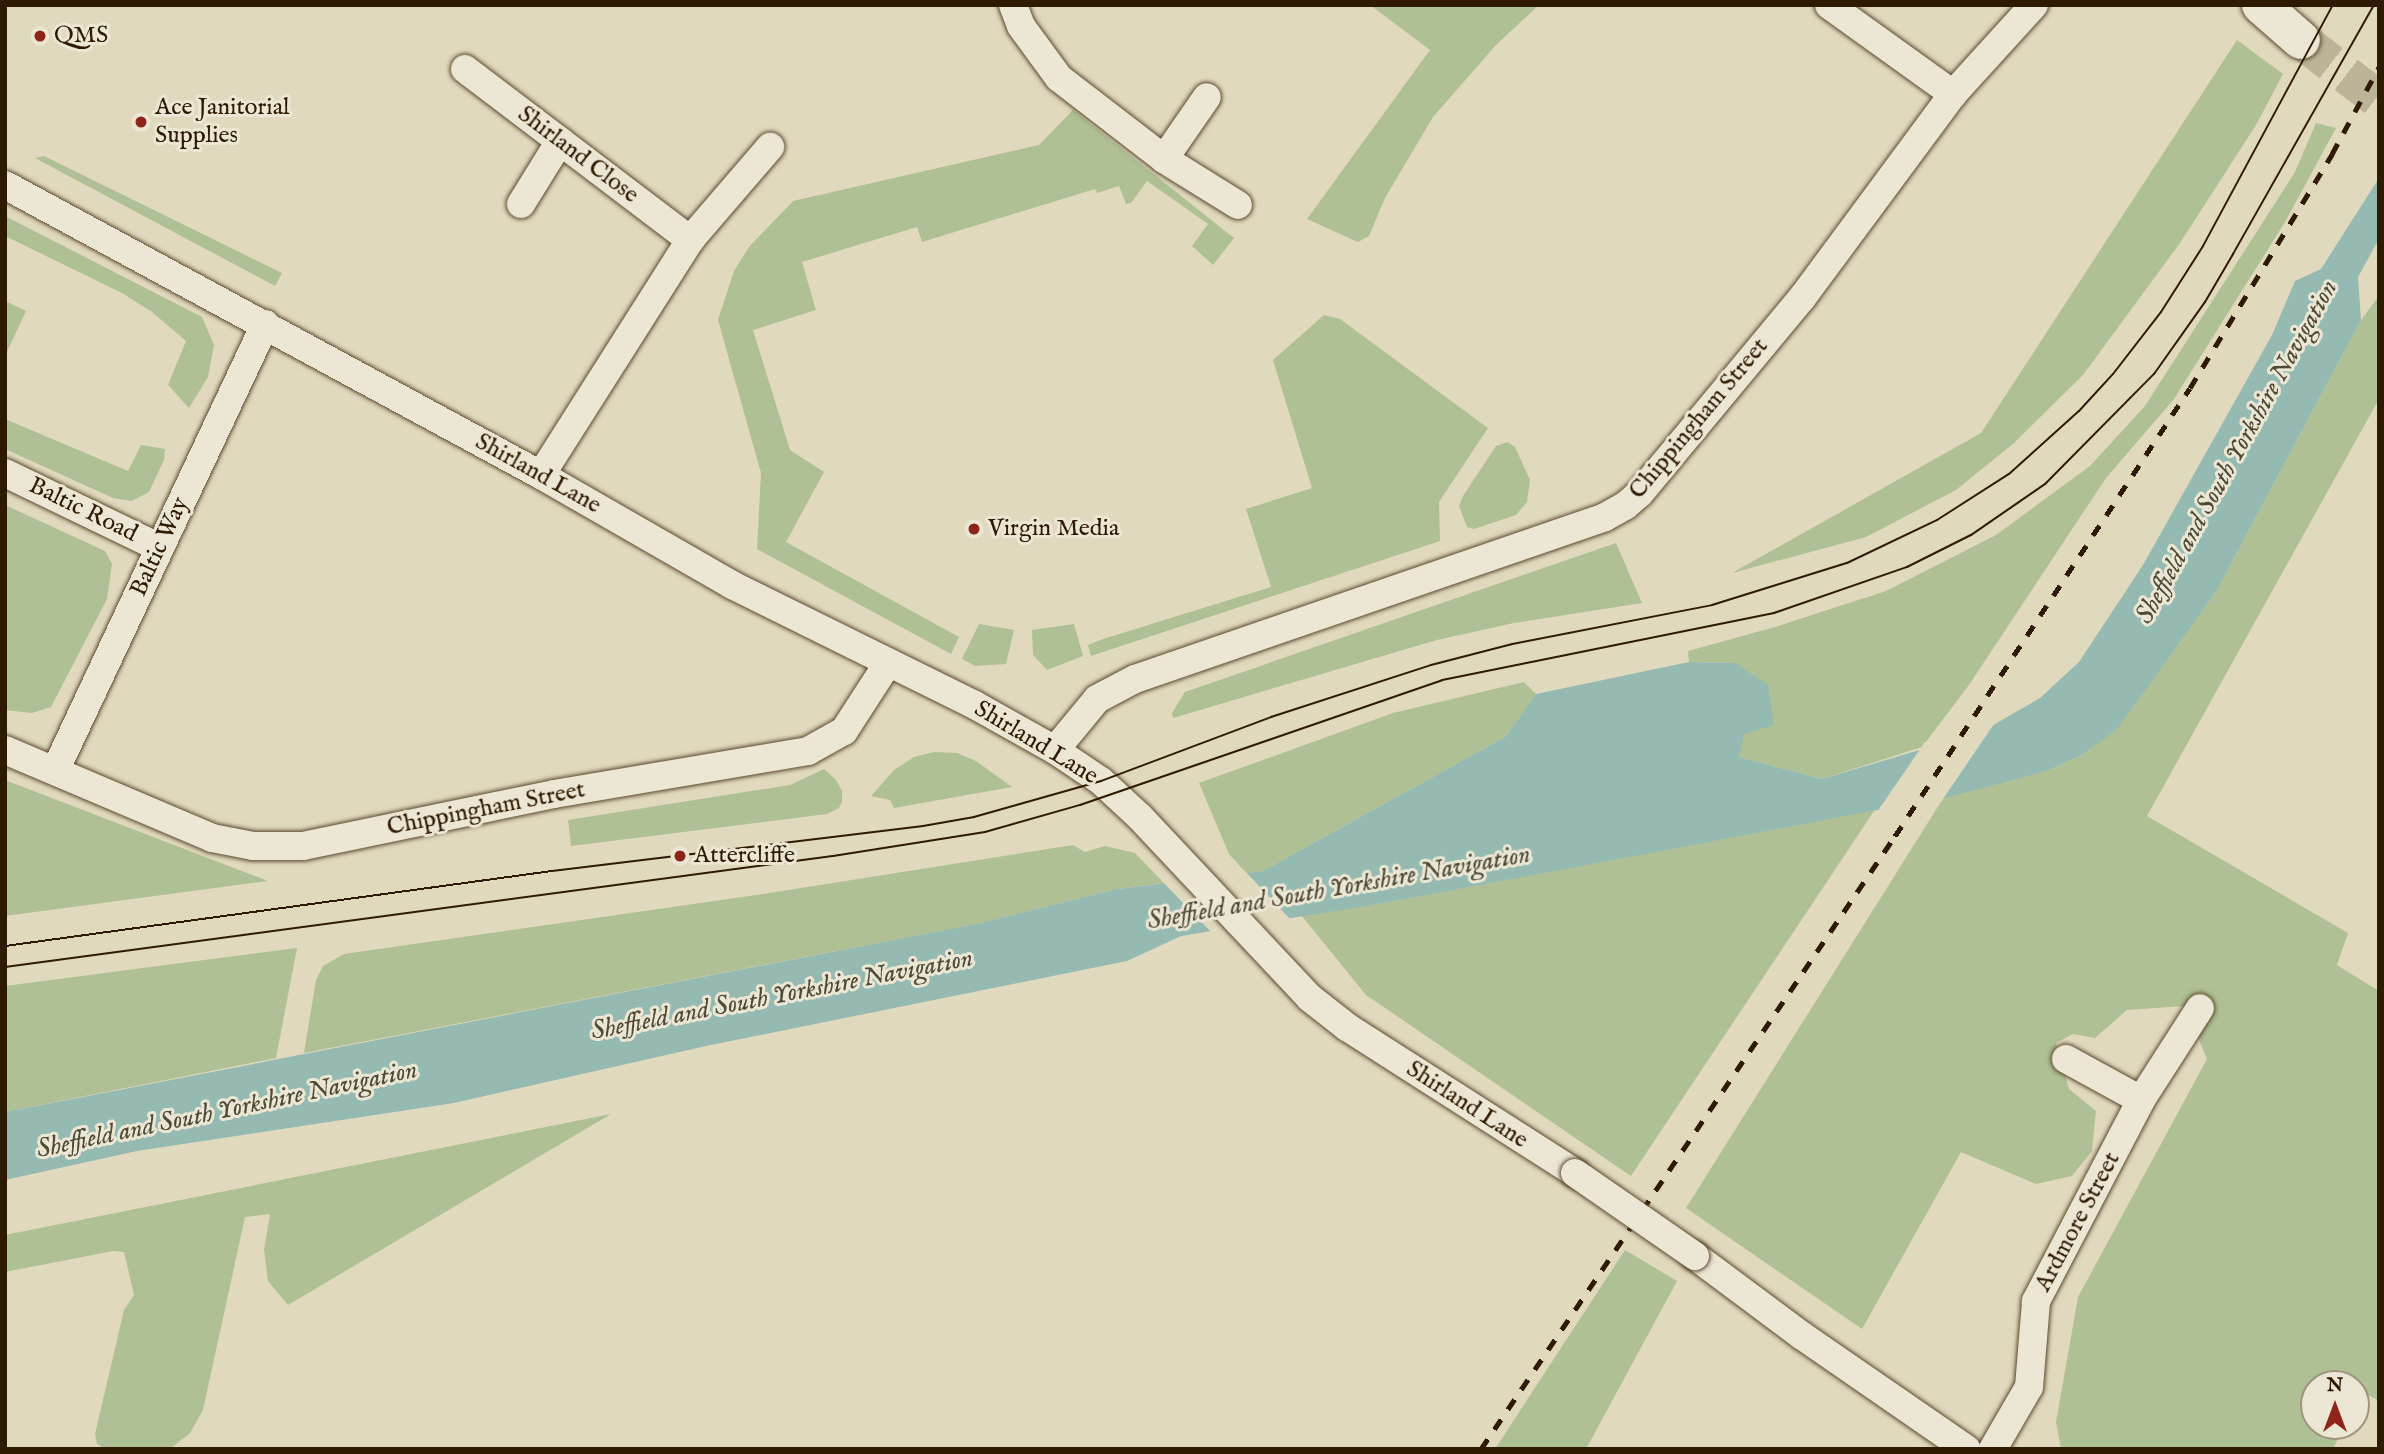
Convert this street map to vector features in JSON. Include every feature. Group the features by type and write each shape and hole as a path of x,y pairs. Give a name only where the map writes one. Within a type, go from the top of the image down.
{"main road":[{"path":"2261,5 2301,40"}],"street":[{"path":"1013,5 1021,26 1059,78 1164,159 1238,205"},
{"path":"1829,5 1953,94"},
{"name":"Chippingham Street","path":"1055,750 1097,699 1135,680 1605,517 1625,506 1640,493 1802,299 1953,94 2034,5"},
{"name":"Shirland Close","path":"465,69 690,240"},
{"path":"1164,159 1207,97"},
{"path":"522,204 560,141"},
{"path":"541,475 690,240 770,147"},
{"name":"Shirland Lane","path":"5,185 541,475 732,585 973,704 1055,750 1114,793 1310,998 1370,1042 1575,1173 1966,1449"},
{"name":"Baltic Way","path":"55,771 265,324"},
{"name":"Baltic Road","path":"5,473 160,548"},
{"name":"Chippingham Street","path":"5,750 212,838 253,846 303,846 554,794 808,751 844,731 888,663"},
{"name":"Ardmore Street","path":"1993,1449 2029,1387 2036,1301 2141,1100 2200,1008"},
{"path":"2066,1059 2141,1100"}],"green space":[{"path":"1370,5 1539,5 1496,45 1433,117 1385,198 1369,236 1358,242 1307,219 1430,50"},
{"path":"2237,40 2283,74 2256,125 2180,243 2083,375 2014,443 1956,490 1866,537 1732,573 1981,433"},
{"path":"1073,110 1234,238 1213,265 1192,246 1208,224 1147,181 1131,203 1126,204 1119,186 1097,193 1095,189 922,242 917,227 802,262 816,310 753,330 790,450 824,472 786,542 959,637 951,654 757,549 761,473 718,320 734,271 749,247 793,201 1039,145"},
{"path":"2316,123 2336,128 2285,222 2174,399 2106,478 1969,685 1922,747 1822,779 1739,757 1743,733 1735,663 1689,662 1688,651 1775,627 1886,591 1996,535 2090,466 2145,406 2295,172"},
{"path":"44,156 282,273 275,286 35,158"},
{"path":"5,216 202,317 214,345 208,377 189,408 168,385 186,341 152,312 122,293 5,236"},
{"path":"2379,296 2379,399 2147,816 2348,933 2337,965 2379,991 2379,1401 2370,1396 2370,1370 2300,1370 2300,1440 2337,1440 2333,1449 2061,1449 2056,1422 2078,1297 2207,1059 2185,1006 2127,1010 2095,1038 2073,1034 2056,1043 2069,1089 2096,1111 2092,1151 2072,1176 2036,1184 1961,1152 1862,1329 1686,1208 1944,797 2047,771 2082,755 2118,727 2216,592 2361,320"},
{"path":"5,301 26,311 5,356"},
{"path":"1324,315 1340,319 1488,428 1439,502 1440,541 1091,656 1088,645 1103,639 1271,587 1246,509 1312,488 1273,360"},
{"path":"5,419 128,471 141,445 165,449 164,460 149,492 132,501 113,498 5,449"},
{"path":"1508,442 1515,447 1530,480 1527,502 1516,515 1474,529 1467,527 1459,506 1463,496 1496,446"},
{"path":"5,505 105,551 112,564 107,599 51,707 32,713 5,710"},
{"path":"1616,543 1642,603 1514,623 1437,640 1173,718 1172,713 1185,692"},
{"path":"979,624 1014,630 1006,664 975,666 962,659"},
{"path":"1074,624 1083,656 1047,670 1033,655 1032,630"},
{"path":"1524,682 1536,694 1505,737 1263,871 1247,874 1229,854 1199,783 1393,713"},
{"path":"934,752 957,753 976,761 1012,787 894,808 890,800 871,796 894,770 914,757"},
{"path":"824,769 836,780 842,791 839,808 827,814 571,846 568,820 790,785"},
{"path":"5,780 268,881 5,916"},
{"path":"1876,808 1631,1176 1366,995 1301,915 1390,902"},
{"path":"1073,845 1085,852 1105,846 1135,853 1164,883 1117,889 982,923 304,1053 316,980 323,966 344,954 763,894"},
{"path":"297,948 276,1058 5,1112 5,986"},
{"path":"611,1114 288,1305 268,1281 264,1250 270,1214 245,1217 203,1410 190,1433 170,1449 105,1449 97,1444 95,1434 124,1310 134,1295 124,1252 113,1251 5,1272 5,1235"},
{"path":"1625,1250 1677,1281 1586,1449 1495,1449"}],"water":[{"name":"Sheffield and South Yorkshire Navigation","path":"2379,178 2379,239 2358,277 2361,320 2216,592 2118,728 2082,755 2047,771 1952,796 1390,902 1181,936 1127,961 706,1046 454,1103 137,1151 5,1180 5,1112 981,923 1117,889 1263,871 1505,737 1536,694 1689,662 1735,663 1768,685 1774,725 1744,734 1739,757 1822,779 1983,731 2040,698 2079,662 2143,565 2272,335 2295,281 2321,269"}],"pier":[{"path":"1998,718 1941,802 1877,812 1925,742 1981,727"},
{"path":"1244,870 1291,920 1213,934 1161,880"}],"tunnel":[{"path":"2301,40 2379,100"}],"tram line":[{"path":"5,946 552,871 923,826 974,817 1101,781 1271,717 1431,665 1512,644 1712,605 1847,563 1937,520 2009,474 2079,411 2113,374 2161,312 2203,246 2333,5"},
{"path":"5,967 833,856 985,832 1080,805 1442,680 1774,613 1907,567 1971,535 2045,484 2154,374 2205,302 2374,5"}],"railway":[{"path":"1481,1449 1895,836 2190,388 2332,154 2379,67"}],"place":[{"name":"QMS","path":"40,36"},
{"name":"Ace Janitorial Supplies","path":"141,122"},
{"name":"Virgin Media","path":"974,529"},
{"name":"Attercliffe","path":"680,856"}]}
